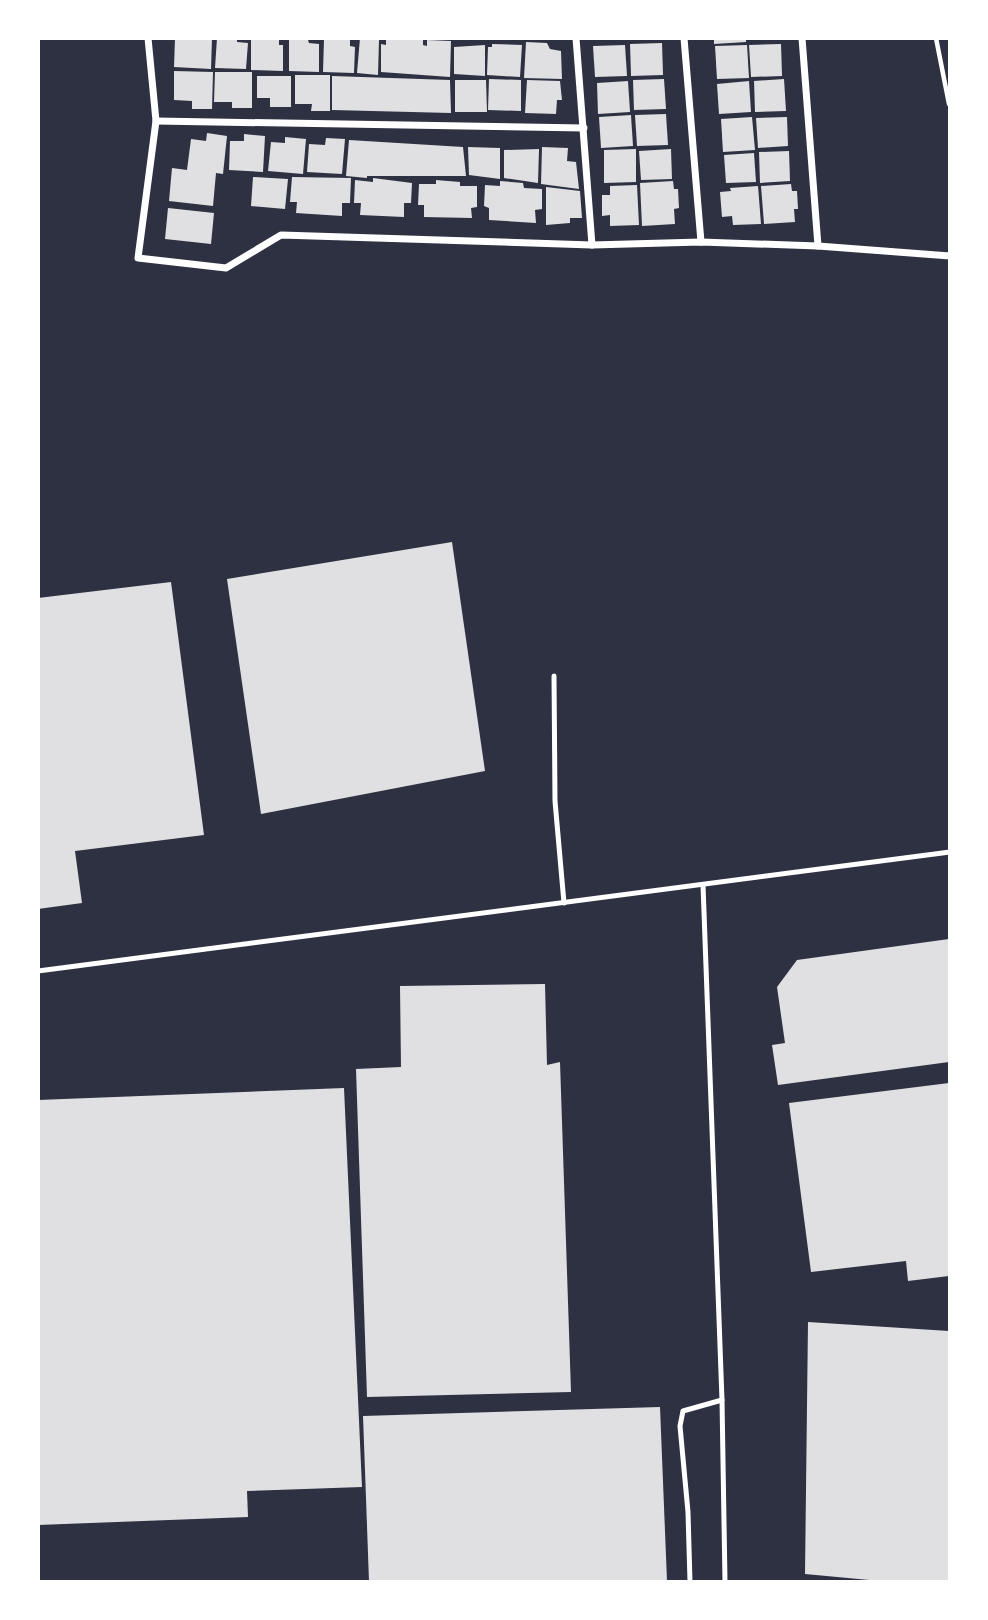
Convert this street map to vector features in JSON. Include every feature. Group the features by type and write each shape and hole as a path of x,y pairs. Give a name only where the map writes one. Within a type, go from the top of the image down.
{"street":[{"path":"148,38 156,121 138,258 226,268 281,235 592,245 701,242 818,246 950,256"},
{"path":"576,38 592,245"},
{"path":"684,38 701,242"},
{"path":"802,38 818,246"},
{"path":"156,121 584,128"}],"lane":[{"path":"554,676 555,801 564,903"},
{"path":"38,971 950,852"},
{"path":"703,885 722,1400 725,1581"},
{"path":"690,1581 688,1512 680,1426 683,1411 722,1400"}],"path":[{"path":"936,38 948,104"}],"building":[{"path":"175,38 212,38 211,69 174,67"},
{"path":"217,38 237,38 237,42 248,43 246,69 215,68"},
{"path":"251,38 279,38 279,45 283,45 283,71 251,70"},
{"path":"360,38 379,40 378,75 357,73"},
{"path":"714,38 746,38 746,42 714,44"},
{"path":"289,39 308,40 309,43 319,44 319,72 289,71"},
{"path":"324,39 350,40 350,46 355,47 354,73 323,72"},
{"path":"386,39 423,40 423,45 427,46 427,40 451,41 450,77 381,72 381,44 386,45"},
{"path":"526,42 547,43 550,49 561,51 562,79 524,78"},
{"path":"662,43 663,75 631,76 630,44"},
{"path":"492,44 522,45 520,77 487,75 488,47 492,47"},
{"path":"781,44 782,76 751,77 749,45"},
{"path":"485,45 485,76 454,74 454,47"},
{"path":"625,45 627,76 595,77 593,46"},
{"path":"747,45 749,78 717,79 715,46"},
{"path":"174,71 213,72 212,109 192,109 192,101 174,100"},
{"path":"215,72 252,72 252,108 232,108 232,102 214,102"},
{"path":"295,75 330,75 330,111 311,111 312,104 295,104"},
{"path":"257,76 291,76 291,107 270,107 270,98 257,98"},
{"path":"332,76 450,80 451,113 332,110"},
{"path":"489,79 521,80 521,111 488,110"},
{"path":"664,79 666,109 634,110 633,80"},
{"path":"784,79 786,111 755,112 754,81"},
{"path":"455,80 486,80 487,112 455,112"},
{"path":"527,80 560,81 562,100 557,100 556,114 525,113"},
{"path":"628,81 630,112 598,114 597,83"},
{"path":"749,81 751,112 719,114 717,84"},
{"path":"666,114 668,145 637,146 635,115"},
{"path":"631,115 633,146 601,148 599,117"},
{"path":"752,117 755,150 723,152 721,119"},
{"path":"787,117 788,146 758,148 756,118"},
{"path":"207,133 227,136 223,174 216,173 213,206 169,201 172,168 187,170 191,139 206,141"},
{"path":"244,134 265,136 263,172 229,170 230,141 244,141"},
{"path":"285,137 306,139 303,174 268,171 271,142 285,143"},
{"path":"326,138 345,139 342,174 307,172 309,144 325,145"},
{"path":"349,140 463,147 466,176 346,176"},
{"path":"468,147 500,148 500,179 469,175"},
{"path":"542,147 568,148 567,161 576,162 579,189 541,184"},
{"path":"539,149 538,183 504,178 504,150"},
{"path":"636,149 636,182 604,183 604,150"},
{"path":"671,149 672,179 641,180 639,151"},
{"path":"789,151 790,181 760,183 759,152"},
{"path":"754,153 756,182 726,183 724,155"},
{"path":"253,177 288,179 285,209 251,206"},
{"path":"292,177 351,178 350,203 342,203 342,216 296,213 297,202 290,202"},
{"path":"373,178 412,183 411,203 404,203 404,217 360,215 361,203 354,203 355,180 373,182"},
{"path":"436,180 460,182 460,186 477,186 477,207 471,208 472,218 424,217 424,205 418,205 419,184 436,184"},
{"path":"500,181 523,183 524,188 542,189 542,209 535,210 536,223 489,220 489,208 484,206 485,185 500,186"},
{"path":"673,181 674,189 678,189 679,208 674,209 675,224 642,226 640,183"},
{"path":"791,184 792,191 797,191 798,209 794,209 795,222 764,224 761,186"},
{"path":"637,185 639,225 610,226 610,215 602,216 602,195 610,195 610,186"},
{"path":"758,186 761,224 733,225 732,216 722,217 720,192 731,191 730,188"},
{"path":"546,187 580,191 582,218 570,218 570,223 546,225"},
{"path":"168,208 214,213 211,244 165,239"},
{"path":"452,542 485,771 261,814 227,579"},
{"path":"171,582 204,835 75,851 82,903 38,909 38,598"},
{"path":"949,939 949,1062 778,1085 772,1045 785,1043 777,987 797,960"},
{"path":"545,984 547,1065 560,1062 571,1392 367,1397 356,1069 401,1067 400,986"},
{"path":"949,1083 949,1276 908,1281 906,1261 811,1272 789,1103"},
{"path":"344,1088 362,1487 247,1491 248,1517 38,1525 38,1100"},
{"path":"808,1322 949,1331 949,1581 880,1581 805,1574"},
{"path":"660,1407 667,1581 369,1581 363,1416"}]}
